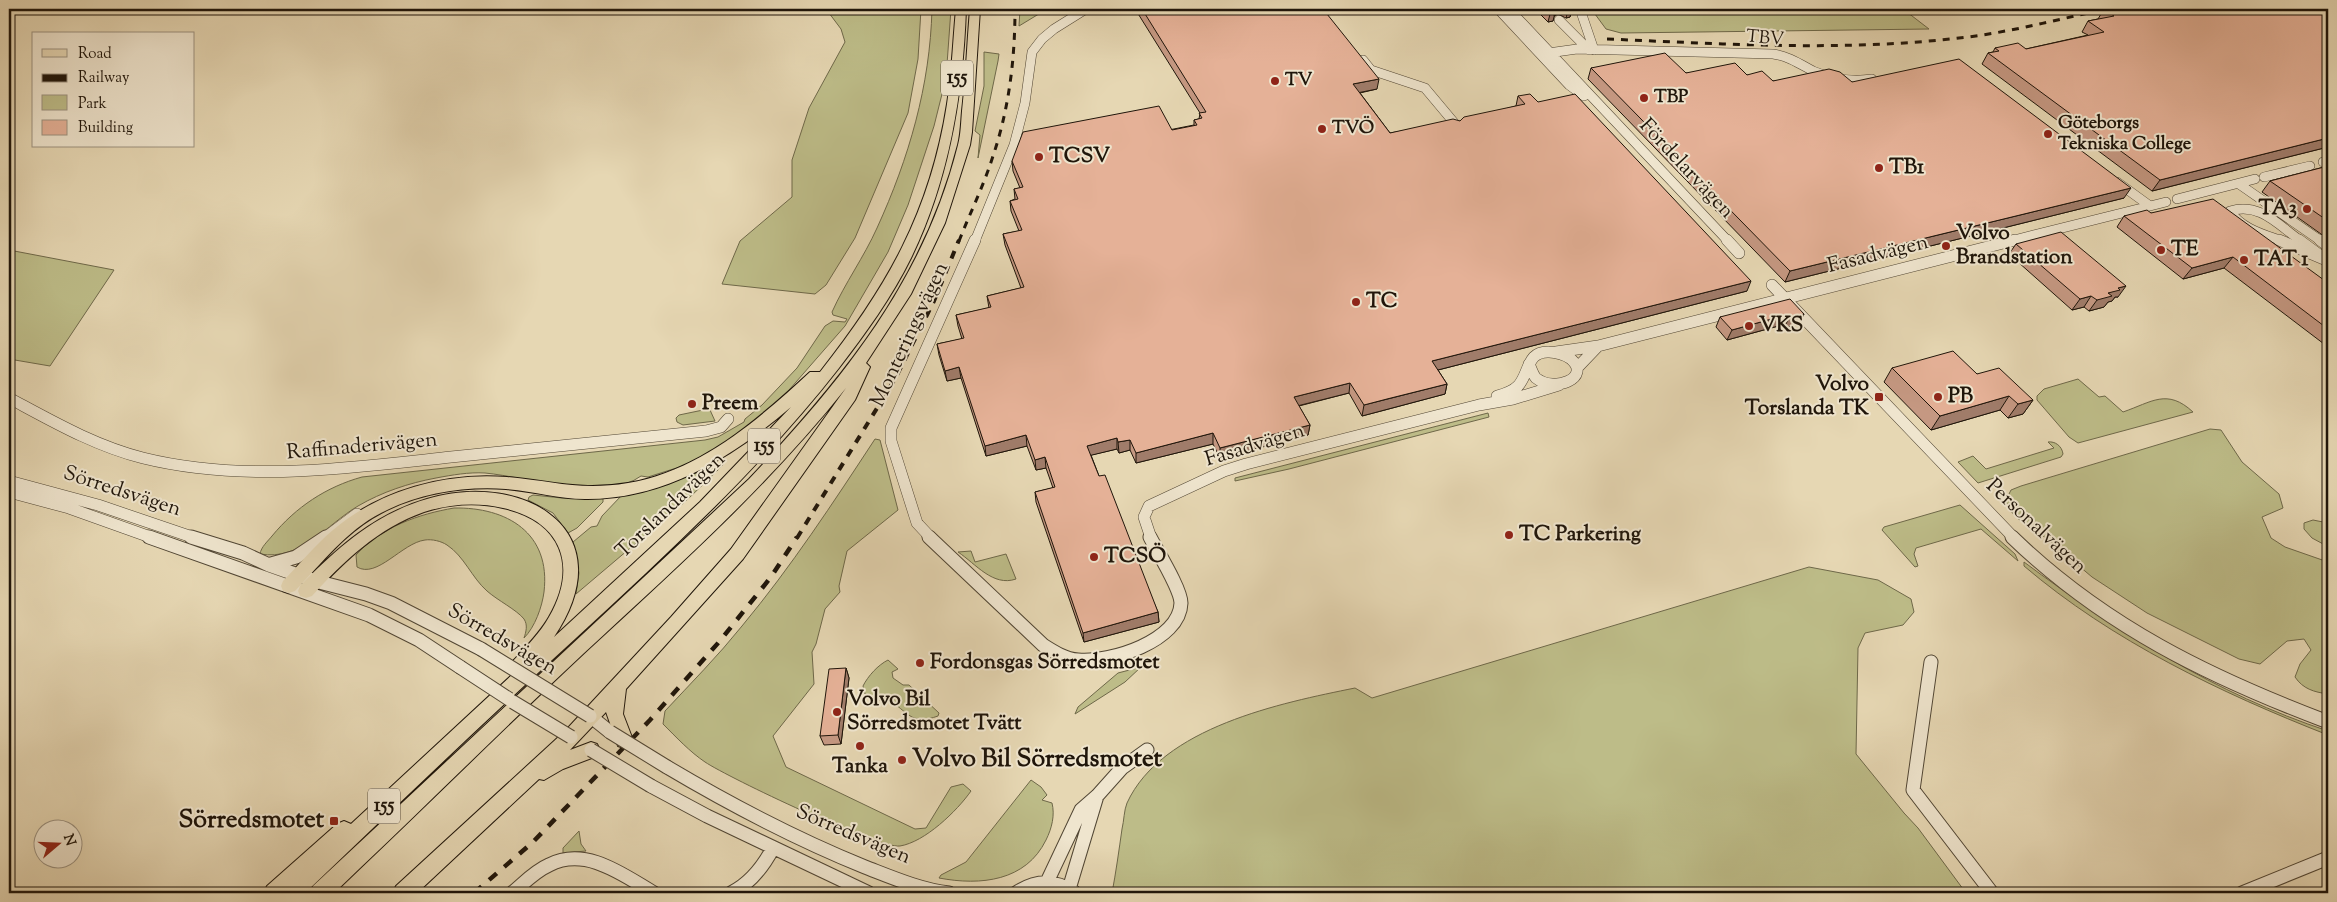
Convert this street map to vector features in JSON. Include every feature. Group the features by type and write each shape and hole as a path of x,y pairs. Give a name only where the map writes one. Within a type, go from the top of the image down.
{"main road":[{"name":"Torslandavägen","path":"291,893 683,528 780,429 818,386 878,303 905,257 933,187 946,141 955,93 959,62 961,9"},
{"name":"Torslandavägen","path":"320,893 556,668 740,498 808,426 873,345 921,265 943,215 951,191 964,144 973,63 975,9"},
{"path":"294,580 340,533 382,506 422,491 450,485 507,484 574,494 597,493 640,486 672,476 714,458 749,435 794,396 850,342"},
{"path":"407,890 571,737 737,554 850,396 873,345"},
{"path":"274,893 531,654 556,620 565,601 571,565 568,546 556,527 547,519 530,509 495,500 464,498 424,506 380,525 352,545 311,586"},
{"path":"618,685 614,714 624,740"},
{"path":"491,813 557,763 591,750"}],"street":[{"name":"Monteringsvägen","path":"1086,9 1054,29 1042,39 1032,52 1025,103 1014,145 962,273 895,416 891,428 891,441 917,523 946,553 1052,651 1062,656 1090,660 1143,647 1158,639 1172,626 1181,610 1181,604"},
{"name":"Fördelarvägen","path":"1498,9 1545,53"},
{"name":"Fördelarvägen","path":"1509,9 1569,85 1606,111 1739,252"},
{"path":"1580,9 1592,50"},
{"path":"1559,20 1592,50"},
{"path":"1666,52 1721,47"},
{"name":"TBV","path":"1545,53 1592,50 1784,55 1817,72 1860,81 1878,78"},
{"path":"1359,55 1372,70 1425,88 1456,125"},
{"path":"2177,199 2310,166"},
{"path":"2106,172 2150,206"},
{"path":"2239,184 2328,246"},
{"name":"Fasadvägen","path":"1479,405 1517,388 1523,380 1529,364 1537,354 1598,346 2166,202"},
{"path":"2240,208 2256,210 2328,261 2245,226 2230,215 2230,211 2240,208"},
{"name":"Personalvägen","path":"1772,285 1967,491 2034,557 2071,589 2116,621 2183,660 2280,705 2328,722"},
{"name":"Fasadvägen","path":"1181,604 1179,594 1145,520 1145,513 1150,505 1224,471 1246,464 1479,405 1513,399 1558,386 1574,380 1577,376 1577,368 1598,346"},
{"path":"1556,352 1570,358 1577,368"},
{"path":"1529,364 1531,372 1538,379 1547,384 1558,386"},
{"name":"Raffinaderivägen","path":"9,398 67,428 120,451 174,464 246,473 334,470 706,431 721,427 728,419"},
{"name":"Sörredsvägen","path":"9,481 41,488 98,505 243,553 269,565 294,580"},
{"name":"Sörredsvägen","path":"9,492 69,508 311,586 419,640 460,668 651,786 773,848 869,893"},
{"path":"269,565 298,558 341,523 368,509 382,506"},
{"name":"Sörredsvägen","path":"311,586 391,603 480,649 590,716 624,740 698,786 781,829 873,870 938,892 949,893"},
{"path":"1931,662 1913,790 1992,893"},
{"path":"1047,882 1081,810 1097,796 1122,768 1147,750"},
{"path":"1016,893 1027,886 1047,882 1072,891 1075,860 1097,796"},
{"path":"731,893 749,882 760,871 773,848"},
{"path":"512,893 537,872 554,862 567,858 593,861 654,893"},
{"path":"2242,893 2328,858"}],"green space":[{"path":"831,9 921,9 918,59 908,113 855,238 826,285 815,294 722,284 740,241 792,197 792,160 809,108 845,42 841,29 829,13"},
{"path":"932,9 951,9 945,92 942,94 934,126 908,205 888,252 845,326 789,390 740,436 689,464 648,477 641,476 626,484 608,487 566,486 485,473 467,473 436,478 386,492 367,501 301,547 275,555 260,554 263,547 281,526 312,499 336,486 362,477 705,440 718,437 744,422 797,368 825,326 833,321 845,322 847,319 833,315 832,312 877,228 908,148 916,121 927,66"},
{"path":"1020,9 1047,9 1019,26"},
{"path":"1903,9 1929,29 1621,33 1606,29 1592,10"},
{"path":"984,52 999,54 978,158 980,135 975,131 984,86"},
{"path":"9,250 114,270 50,366 9,359"},
{"path":"2078,379 2099,397 2105,396 2123,412 2151,401 2167,399 2175,400 2193,412 2078,443 2069,437 2037,400 2037,396 2044,389"},
{"path":"710,410 715,421 683,425 677,422 676,418 679,415"},
{"path":"1488,413 1489,417 1289,469 1235,481 1235,478"},
{"path":"2210,429 2221,430 2242,462 2279,494 2283,508 2262,517 2271,538 2285,547 2328,562 2328,694 2309,689 2295,677 2300,664 2311,650 2304,639 2287,641 2260,664 2239,659 2147,613 2092,577 2046,538 2017,518 2008,508 2006,500 2011,490 2021,486"},
{"path":"875,439 880,440 898,510 847,551 839,586 840,592 825,609 816,644 812,652 814,684 773,736 786,767 915,829 926,828 951,787 963,784 971,791 949,816 930,832 920,839 900,846 886,844 835,825 742,782 699,758 663,724 665,711 724,648 778,581"},
{"path":"2048,442 2053,442 2060,446 2063,454 2061,457 1978,483 1958,462 1973,456 1986,469 2054,448"},
{"path":"724,464 687,500 576,594 579,573 573,542 591,527 597,526 602,516 622,495 655,487"},
{"path":"533,495 562,498 603,498 603,502 577,528 568,533 553,513 528,500"},
{"path":"1960,505 2015,554 2018,561 1981,529 1916,548 1914,554 1918,566 1915,567 1882,530 1884,527"},
{"path":"454,508 491,512 508,519 522,528 533,539 540,554 544,571 544,592 537,616 524,638 526,626 524,619 487,591 458,555 442,542 425,540 407,547 381,565 365,569 357,567 356,555 366,545 389,529 414,518"},
{"path":"2313,520 2328,523 2328,544 2325,545 2312,538 2304,529 2304,523"},
{"path":"971,551 975,562 1006,554 1016,579 1008,581 992,577 958,552"},
{"path":"2024,562 2095,613 2169,659 2246,699 2328,731 2328,735 2208,683 2169,663 2094,618 2058,593 2024,566"},
{"path":"1809,567 1878,580 1911,599 1914,612 1903,625 1865,633 1858,648 1856,754 1918,828 1966,893 1112,893 1127,803 1144,777 1167,755 1195,737 1260,711 1325,694 1355,688 1372,698"},
{"path":"888,660 898,669 892,672 893,678 903,685 909,685 939,713 938,716 930,719 917,719 891,701 884,702 865,694 863,686 868,678"},
{"path":"1141,667 1125,682 1075,714 1078,707 1118,673"},
{"path":"1031,780 1041,787 1047,795 1042,800 1052,803 1053,808 1050,831 1037,854 1027,864 1001,877 971,881 939,878 941,875 966,862"},
{"path":"579,831 581,844 586,851 563,853 563,848"}],"building":[{"name":"TC","path":"1142,9 1323,9 1379,79 1353,84 1390,133 1453,119 1460,121 1464,117 1525,104 1518,96 1530,94 1538,102 1575,94 1751,281 1432,361 1447,384 1364,405 1350,383 1294,397 1310,425 1220,448 1213,433 1136,453 1130,440 1118,442 1117,438 1087,446 1099,476 1105,475 1158,612 1083,633 1035,492 1055,487 1045,457 1035,460 1026,435 985,446 959,367 945,371 937,344 964,338 956,315 991,307 987,296 1024,287 1003,234 1022,230 1010,201 1018,199 1014,189 1023,187 1012,161 1023,132 1159,106 1172,130 1197,125 1194,120 1202,118 1199,113 1206,112"},
{"path":"1545,9 1556,9 1555,13 1550,14"},
{"path":"2104,9 2328,9 2328,138 2160,180 1988,53 1999,51 1995,48 2018,43 2026,49 2104,32 2088,21 2114,16"},
{"name":"TB1","path":"1665,53 1686,73 1735,63 1747,75 1762,71 1773,81 1829,69 1840,72 1852,82 1959,59 2131,188 1790,271 1591,68"},
{"path":"2328,166 2328,221 2270,181"},
{"path":"2213,199 2328,283 2328,329 2233,257 2192,268 2124,216 2147,210 2151,213"},
{"path":"2061,232 2126,286 2118,288 2120,290 2108,293 2112,296 2097,300 2091,296 2080,299 2016,244"},
{"path":"1790,299 1804,314 1789,318 1786,315 1732,330 1720,317"},
{"path":"1953,351 1977,374 1999,368 2033,400 2018,404 2009,396 1940,416 1892,368"},
{"path":"846,668 838,735 820,736 829,669"}],"railway":[{"path":"959,241 999,138 1010,84 1015,9"},
{"path":"1607,39 1788,46 1923,42 2020,28 2106,9"},
{"path":"797,538 895,379 934,301 959,240"},
{"path":"474,893 533,842 650,720 719,642 771,577 797,537"}],"place":[{"name":"TV","path":"1275,81"},
{"name":"TBP","path":"1644,98"},
{"name":"TVÖ","path":"1322,129"},
{"name":"Göteborgs Tekniska College","path":"2048,134"},
{"name":"TCSV","path":"1039,157"},
{"name":"TB1","path":"1879,168"},
{"name":"TA3","path":"2307,209"},
{"name":"Volvo Brandstation","path":"1946,246"},
{"name":"TE","path":"2161,250"},
{"name":"TAT 1","path":"2244,260"},
{"name":"TC","path":"1356,302"},
{"name":"VKS","path":"1749,326"},
{"name":"Volvo Torslanda TK","path":"1879,397"},
{"name":"PB","path":"1938,397"},
{"name":"Preem","path":"692,404"},
{"name":"TC Parkering","path":"1509,535"},
{"name":"TCSÖ","path":"1094,557"},
{"name":"Fordonsgas Sörredsmotet","path":"920,663"},
{"name":"Volvo Bil Sörredsmotet Tvätt","path":"837,712"},
{"name":"Tanka","path":"860,746"},
{"name":"Volvo Bil Sörredsmotet","path":"902,760"},
{"name":"Sörredsmotet","path":"334,821"}]}
